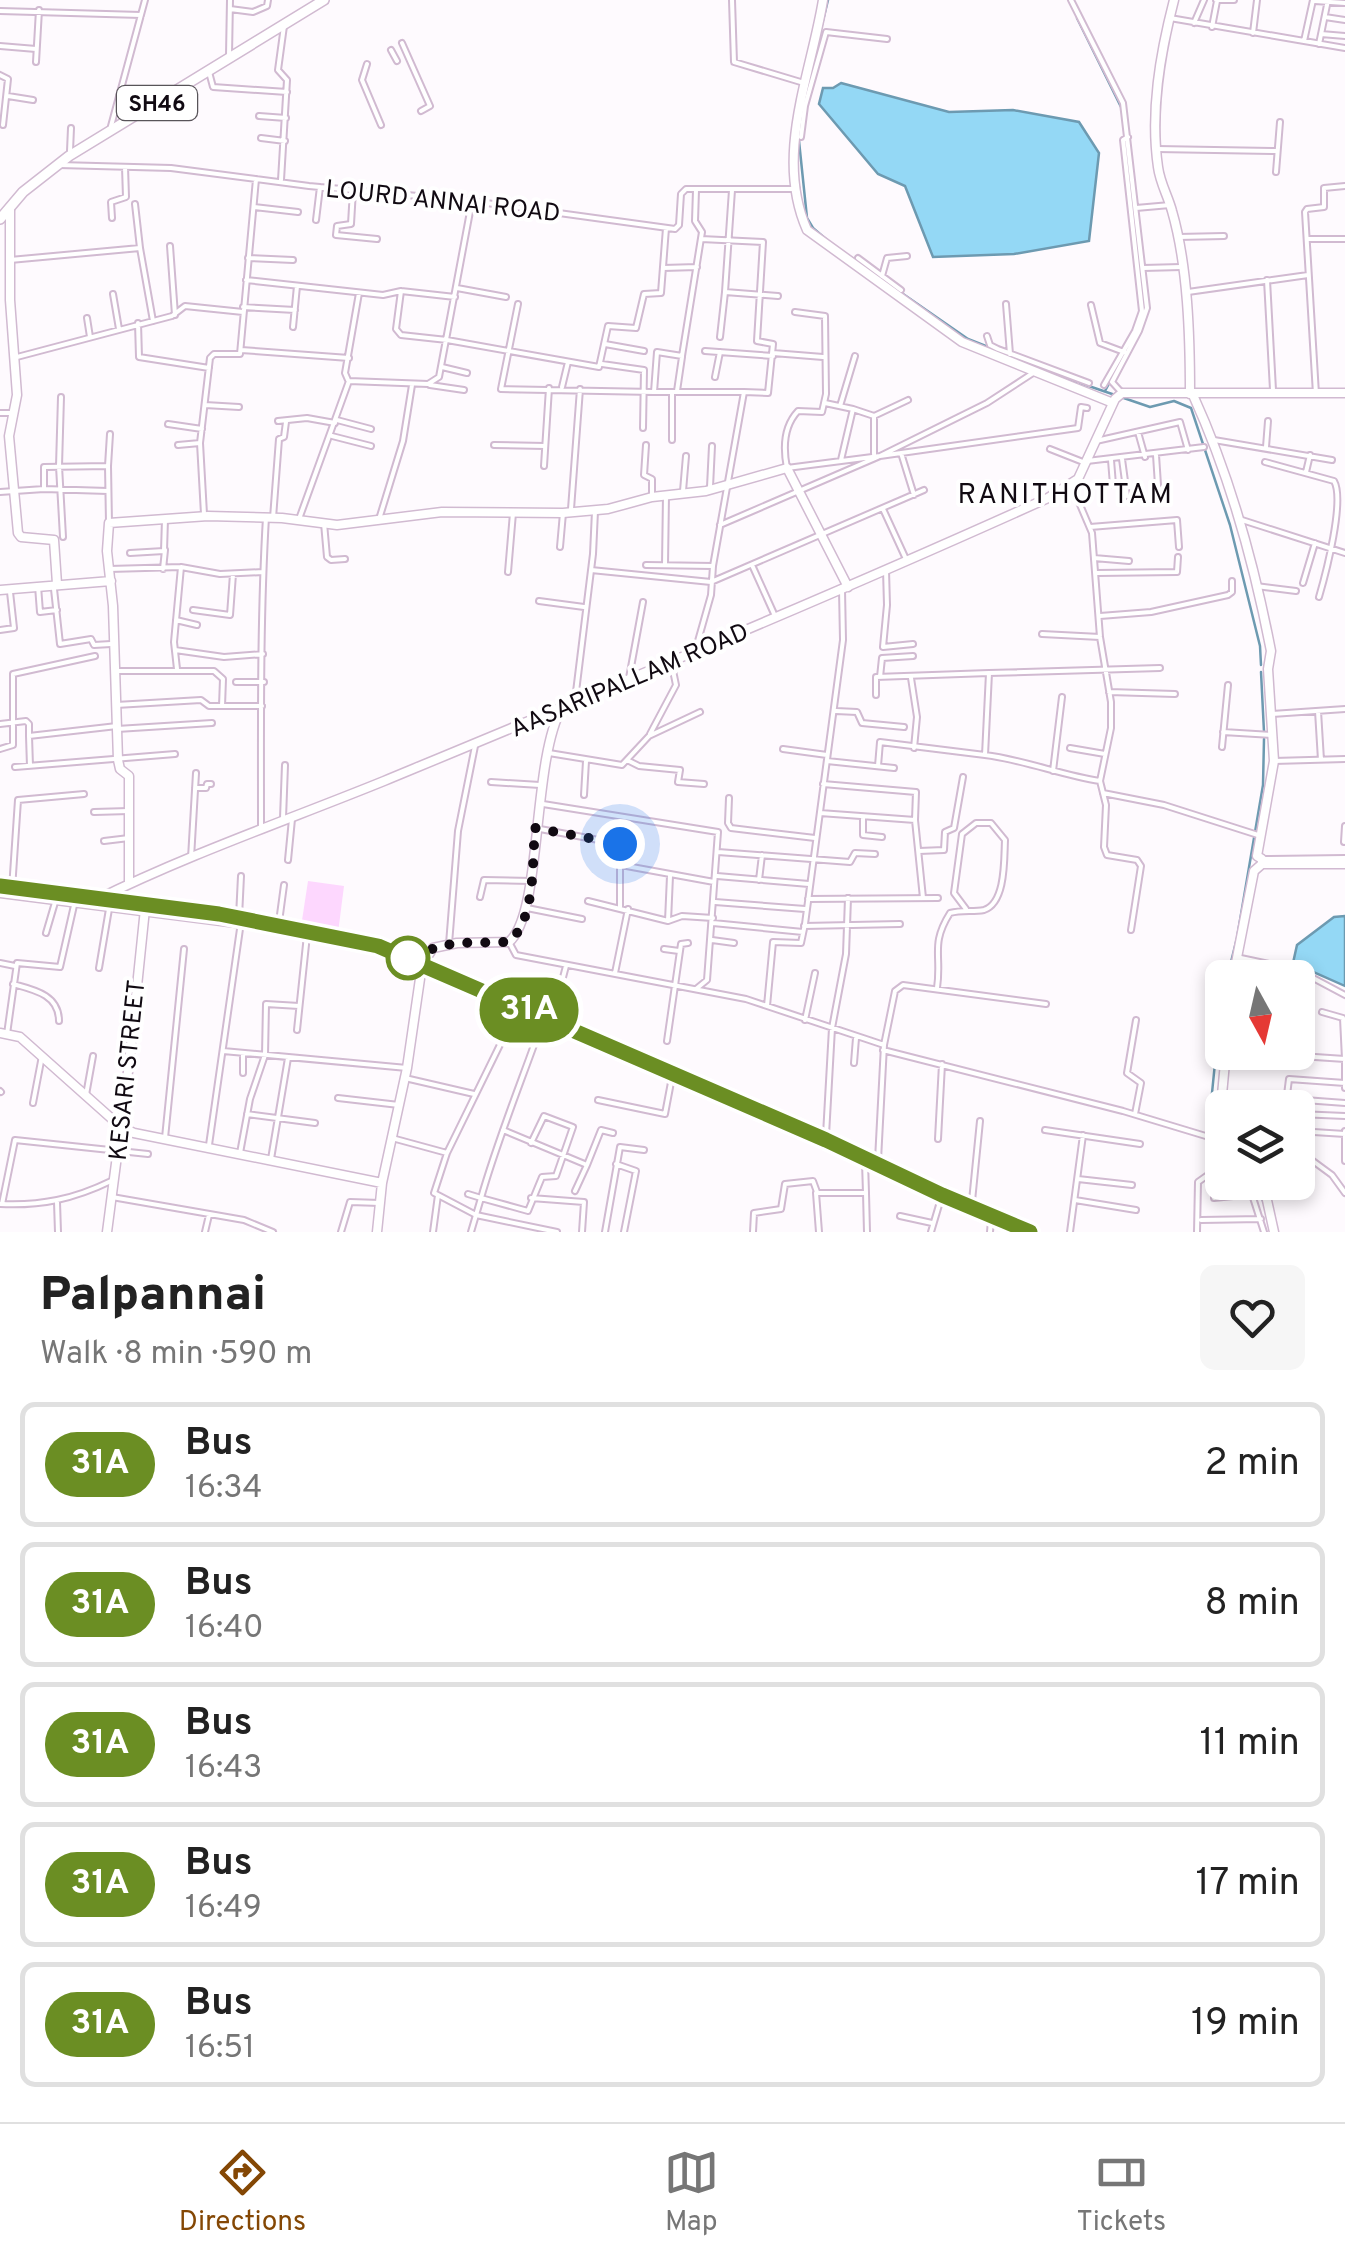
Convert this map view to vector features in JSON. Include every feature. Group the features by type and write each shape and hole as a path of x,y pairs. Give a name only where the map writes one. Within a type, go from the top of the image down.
{"highway":[{"path":"4,888 56,899 115,901 307,930 378,946 1030,1232"},
{"path":"4,888 96,901"},
{"path":"115,901 145,909 240,920"}],"main road":[{"name":"SH46","path":"0,219 23,192 69,156 324,0"}],"street":[{"path":"110,130 145,0"},
{"path":"229,60 230,0"},
{"path":"230,9 259,11 268,6 268,0"},
{"path":"732,0 736,64 807,83"},
{"path":"823,0 813,59 794,129 797,189 807,230 902,290"},
{"path":"1070,0 1123,103 1143,268 1146,315 1104,385"},
{"path":"1174,0 1160,59 1157,149 1161,181 1177,238 1190,349 1191,394 1214,440 1247,539 1272,651 1268,668 1274,761 1257,856 1262,862"},
{"path":"1194,23 1204,0"},
{"path":"1212,27 1217,1 1234,0"},
{"path":"1253,34 1257,0"},
{"path":"1304,41 1313,0 1345,3"},
{"path":"1319,44 1328,1"},
{"path":"0,18 0,11 39,10 142,15"},
{"path":"36,62 39,10"},
{"path":"1170,18 1345,48"},
{"path":"1325,18 1345,20"},
{"path":"281,182 287,92 286,78 278,70 284,26"},
{"path":"813,59 827,32 887,38"},
{"path":"1321,34 1345,36"},
{"path":"402,43 430,106 420,111"},
{"path":"0,46 36,49"},
{"path":"391,50 397,61"},
{"path":"366,64 362,80 381,125"},
{"path":"210,72 214,88 287,92"},
{"path":"0,75 8,78 3,126"},
{"path":"801,137 807,83"},
{"path":"6,95 33,100"},
{"path":"258,116 286,118"},
{"path":"1276,172 1280,122"},
{"path":"69,156 71,128"},
{"path":"261,138 284,142"},
{"path":"1157,149 1277,150"},
{"name":"LOURD ANNAI ROAD","path":"56,165 170,168 472,201 666,228"},
{"path":"112,218 111,202 126,197 125,167"},
{"path":"204,516 200,442 209,368 212,355 239,355 241,350 256,179"},
{"path":"1316,394 1306,210 1324,207 1324,188 1345,186"},
{"path":"316,220 320,187"},
{"path":"602,364 609,326 637,326 644,294 662,292 666,228 678,228 683,190 797,189"},
{"path":"353,190 351,224 337,226 336,236 377,239"},
{"path":"672,440 674,392 702,230 695,222 696,190"},
{"path":"720,337 732,190"},
{"path":"428,384 439,377 442,366 472,201"},
{"path":"135,204 153,321"},
{"path":"1135,207 1170,205"},
{"path":"10,206 16,395 11,412 11,453 20,536 54,540 60,644 91,638 94,645 114,643"},
{"path":"254,207 298,212"},
{"path":"1131,930 1140,862 1110,856 1105,851 1100,782 1112,716 1090,527 1072,486 1117,397 1112,384 1142,311 1135,207"},
{"path":"1177,238 1224,236"},
{"path":"518,304 501,389 768,393 773,344 758,342 763,242 701,239"},
{"path":"1307,239 1345,239"},
{"path":"170,246 175,315"},
{"path":"10,260 140,248"},
{"path":"879,277 886,258 907,256"},
{"path":"248,258 293,260"},
{"path":"858,258 962,342 1117,397 1345,393"},
{"path":"663,268 696,267"},
{"path":"1143,268 1181,267"},
{"path":"1184,292 1308,275"},
{"path":"246,280 384,295 401,291 455,296"},
{"path":"1267,280 1273,394"},
{"path":"293,327 297,286"},
{"path":"456,288 506,297"},
{"path":"401,291 397,333 598,367 602,364 644,370 643,428"},
{"path":"358,292 345,376 350,381 428,384 464,390"},
{"path":"725,292 778,296"},
{"path":"113,294 120,329"},
{"path":"1006,304 1010,354"},
{"path":"1091,305 1100,343 1125,353"},
{"path":"15,358 175,315 189,306 294,310"},
{"path":"767,1006 773,942 801,943 804,929 843,640 845,588 787,468 786,436 793,416 798,411 822,412 825,402 825,316 794,312"},
{"path":"87,318 90,337"},
{"path":"138,324 139,357 209,368"},
{"path":"986,336 990,345 1042,371"},
{"path":"605,344 644,351"},
{"path":"241,350 348,358"},
{"path":"706,351 824,356"},
{"path":"654,392 657,352 682,356"},
{"path":"715,377 720,352"},
{"path":"840,406 854,356"},
{"path":"562,388 568,362"},
{"path":"442,366 467,373"},
{"path":"720,524 876,457 987,403 1042,371"},
{"path":"299,520 350,381"},
{"path":"379,521 403,441 412,384"},
{"path":"109,523 204,516 324,524 442,512 595,510 652,497 710,490 787,468 1078,428 1084,407 1081,384"},
{"path":"544,466 549,388"},
{"path":"560,547 580,389"},
{"path":"695,651 712,582 744,392"},
{"path":"61,397 63,537"},
{"path":"825,402 874,416 908,400"},
{"path":"205,405 239,407"},
{"path":"841,460 853,409"},
{"path":"0,413 11,412"},
{"path":"874,416 876,457"},
{"path":"278,422 307,418 371,429"},
{"path":"1266,447 1268,421"},
{"path":"260,832 263,572 279,439 284,437 286,422"},
{"path":"1096,440 1180,422 1188,450"},
{"path":"168,424 202,429"},
{"path":"1138,432 1145,457"},
{"path":"98,968 115,901 126,883 129,838 129,776 120,769 118,760 108,569 110,434"},
{"path":"331,436 371,446"},
{"path":"1214,440 1332,460"},
{"path":"178,445 200,442"},
{"path":"646,445 644,475 652,479 652,497"},
{"path":"494,446 545,446"},
{"path":"710,490 712,446"},
{"path":"1050,450 1086,462 1204,447"},
{"path":"0,454 11,453"},
{"path":"901,453 914,495"},
{"path":"1156,455 1158,485"},
{"path":"1306,472 1310,455"},
{"path":"683,494 686,456"},
{"path":"1122,458 1127,496"},
{"path":"1110,460 1113,485"},
{"path":"1266,462 1334,481 1340,488 1341,506 1319,598"},
{"path":"44,489 44,467 108,466"},
{"name":"AASARIPALLAM ROAD","path":"126,883 292,819 776,618 1072,486"},
{"path":"591,570 712,582 924,490"},
{"path":"0,492 108,491"},
{"path":"665,565 666,496"},
{"path":"883,509 907,561"},
{"path":"575,700 595,510"},
{"path":"508,572 513,513"},
{"path":"1238,518 1345,553"},
{"path":"163,569 165,519"},
{"path":"1090,527 1177,520 1179,547"},
{"path":"324,524 329,560 344,560"},
{"path":"1303,583 1315,543"},
{"path":"130,553 165,550"},
{"path":"1095,573 1176,572 1178,557"},
{"path":"1094,558 1130,561"},
{"path":"646,564 713,566"},
{"path":"752,566 776,618"},
{"path":"108,569 181,567 233,574 263,572"},
{"path":"177,670 181,567"},
{"path":"880,677 888,605 886,570"},
{"path":"193,610 230,616 233,574"},
{"path":"0,630 14,628 5,589 111,581"},
{"path":"1100,616 1150,612 1228,595 1232,592 1232,581"},
{"path":"38,586 40,612 56,610"},
{"path":"1256,586 1296,591"},
{"path":"539,601 586,607"},
{"path":"629,678 643,602"},
{"path":"176,620 197,626"},
{"path":"1042,634 1100,637"},
{"path":"883,647 913,644"},
{"path":"175,650 224,657 262,654"},
{"path":"0,750 13,746 13,674 96,656"},
{"path":"882,658 914,656"},
{"path":"546,753 619,766 649,736 676,685 671,661"},
{"path":"876,695 875,678 880,677 1160,668"},
{"path":"116,671 218,672 223,680 222,706"},
{"path":"984,755 988,673"},
{"path":"911,676 917,717 914,748"},
{"path":"236,682 264,682"},
{"path":"1222,748 1228,685"},
{"path":"1109,692 1174,694"},
{"path":"1053,771 1062,697"},
{"path":"116,705 201,700 209,706 262,706"},
{"path":"377,1232 382,1183 406,1073 422,966 433,948 509,942 520,930 546,753 562,707"},
{"path":"1272,714 1345,709"},
{"path":"835,711 856,712 862,723 904,727"},
{"path":"1318,711 1321,760"},
{"path":"649,736 700,712"},
{"path":"29,736 212,723"},
{"path":"0,724 29,724 30,766"},
{"path":"1224,732 1273,735"},
{"path":"878,766 880,742 1019,760 1100,782"},
{"path":"449,944 458,832 475,743"},
{"path":"1070,748 1105,754"},
{"path":"783,749 894,768"},
{"path":"15,767 175,754"},
{"path":"1274,761 1345,759"},
{"path":"584,795 586,760"},
{"path":"626,760 639,766 680,770 678,782 704,784"},
{"path":"282,823 285,765"},
{"path":"191,858 196,773"},
{"path":"919,851 944,850 945,832 954,828 963,777"},
{"path":"491,782 540,786"},
{"path":"195,788 211,784"},
{"path":"823,784 913,790 922,898"},
{"path":"1103,793 1164,805 1261,836"},
{"path":"4,888 18,800 84,794"},
{"path":"729,798 729,828"},
{"path":"538,803 718,832 729,828 816,838"},
{"path":"94,812 129,811"},
{"path":"819,813 915,820"},
{"path":"863,817 863,835 882,837"},
{"path":"288,860 292,819"},
{"path":"937,988 941,965 935,950 950,913 980,911 998,898 1005,840 991,823 976,822 962,834 954,893 966,909"},
{"path":"1344,842 1345,826"},
{"path":"535,828 621,846 620,907"},
{"path":"695,990 706,981 712,940 718,832"},
{"path":"104,841 129,838"},
{"path":"718,852 850,862 853,854 875,854"},
{"path":"760,880 762,855"},
{"path":"1236,960 1254,871 1262,862 1345,861"},
{"path":"621,865 716,879 809,884"},
{"path":"668,921 670,874"},
{"path":"208,1147 240,920 241,876"},
{"path":"480,897 485,880 530,881"},
{"path":"278,926 284,886"},
{"path":"826,1140 832,1028 848,926 848,898"},
{"path":"808,899 938,898"},
{"path":"46,933 56,899"},
{"path":"75,901 60,967 20,961 15,966 3,1034 20,1037 120,1127 165,1140 382,1183"},
{"path":"588,901 668,921 682,916 804,929 900,924"},
{"path":"715,902 807,909"},
{"path":"526,908 582,919"},
{"name":"KESARI STREET","path":"107,1232 145,909"},
{"path":"615,974 628,909"},
{"path":"297,1030 307,930"},
{"path":"712,940 734,943"},
{"path":"509,942 516,955 767,1006 884,1047 1205,1135"},
{"path":"667,1041 680,951 682,943 688,943"},
{"path":"165,1140 184,949"},
{"path":"664,949 680,951"},
{"path":"1236,957 1298,970 1345,995"},
{"path":"0,963 15,966"},
{"path":"471,1232 503,1130 566,965"},
{"path":"805,1020 815,973"},
{"path":"13,984 50,998 59,1011 59,1022"},
{"path":"878,1163 884,1047 897,988 937,988 1046,1004"},
{"path":"240,1153 265,1056 266,1004 299,1006"},
{"path":"519,1006 474,1094 434,1193 476,1215 557,1232"},
{"path":"1322,1012 1341,1016 1344,1025 1345,1084 1290,1079 1287,1090 1291,1099 1345,1103"},
{"path":"1134,1114 1141,1083 1128,1073 1136,1020"},
{"path":"854,1063 856,1036"},
{"path":"221,1051 406,1073 474,1094"},
{"path":"243,1054 243,1074"},
{"path":"33,1103 42,1056"},
{"path":"86,1095 93,1056"},
{"path":"1315,1056 1345,1060"},
{"path":"271,1159 288,1058"},
{"path":"938,1139 942,1064"},
{"path":"598,1100 665,1114 672,1072"},
{"path":"338,1098 400,1105"},
{"path":"247,1114 315,1123"},
{"path":"1315,1115 1345,1116"},
{"path":"468,1194 525,1212 542,1177 556,1176 573,1127 542,1117 531,1143"},
{"path":"971,1206 980,1121"},
{"path":"503,1130 587,1165"},
{"path":"575,1191 600,1130 613,1134"},
{"path":"1045,1130 1140,1144"},
{"path":"1315,1133 1345,1136 1345,1162"},
{"path":"1070,1232 1083,1135"},
{"path":"392,1138 448,1153"},
{"path":"114,1180 88,1193 57,1201 1,1204 12,1143 17,1139 148,1154"},
{"path":"605,1232 620,1146 644,1150"},
{"path":"0,1152 11,1152"},
{"path":"864,1157 867,1232"},
{"path":"1315,1162 1335,1177 1345,1193"},
{"path":"616,1164 636,1171 624,1232"},
{"path":"1197,1232 1198,1182 1205,1177"},
{"path":"1078,1179 1132,1185"},
{"path":"753,1232 754,1213 781,1209 785,1184 813,1181 818,1232"},
{"path":"817,1192 866,1194"},
{"path":"434,1232 438,1195"},
{"path":"931,1232 942,1195"},
{"path":"112,1197 244,1220 273,1232"},
{"path":"532,1198 584,1202 582,1232"},
{"path":"1074,1200 1136,1210"},
{"path":"1254,1200 1264,1232"},
{"path":"1267,1200 1274,1232"},
{"path":"57,1201 58,1232"},
{"path":"341,1232 350,1202 380,1202"},
{"path":"205,1232 209,1214"},
{"path":"990,1232 992,1215"},
{"path":"900,1216 932,1222"},
{"path":"1198,1220 1261,1219"},
{"path":"242,1232 244,1220"},
{"path":"516,1232 518,1223"}],"shaded area":[{"path":"308,881 344,886 338,933 301,927"}],"water":[{"path":"841,83 949,112 1013,110 1079,122 1099,153 1089,241 1014,254 933,257 905,186 878,174 819,104 823,88"},
{"path":"1345,916 1345,986 1315,973 1315,960 1294,960 1297,945 1334,917"}],"waterway":[{"path":"815,53 828,0"},
{"path":"1077,18 1122,109"},
{"path":"799,141 807,218 827,240"},
{"path":"849,256 877,275"},
{"path":"880,278 968,339 1045,369"},
{"path":"1105,391 1125,354"},
{"path":"1048,371 1076,382"},
{"path":"1080,383 1150,407 1174,401 1191,408 1230,525 1260,646 1261,665"},
{"path":"1261,672 1264,732"},
{"path":"1232,960 1263,785 1264,739"},
{"path":"1212,1090 1214,1070"}],"bus line":[{"name":"31A","path":"0,886 239,917 378,946 552,1019 1030,1232"}],"district":[{"name":"RANITHOTTAM","path":"1066,493"}],"route":[{"path":"408,958 422,966 433,948 514,939 520,930 530,888 535,828 620,844"}]}
